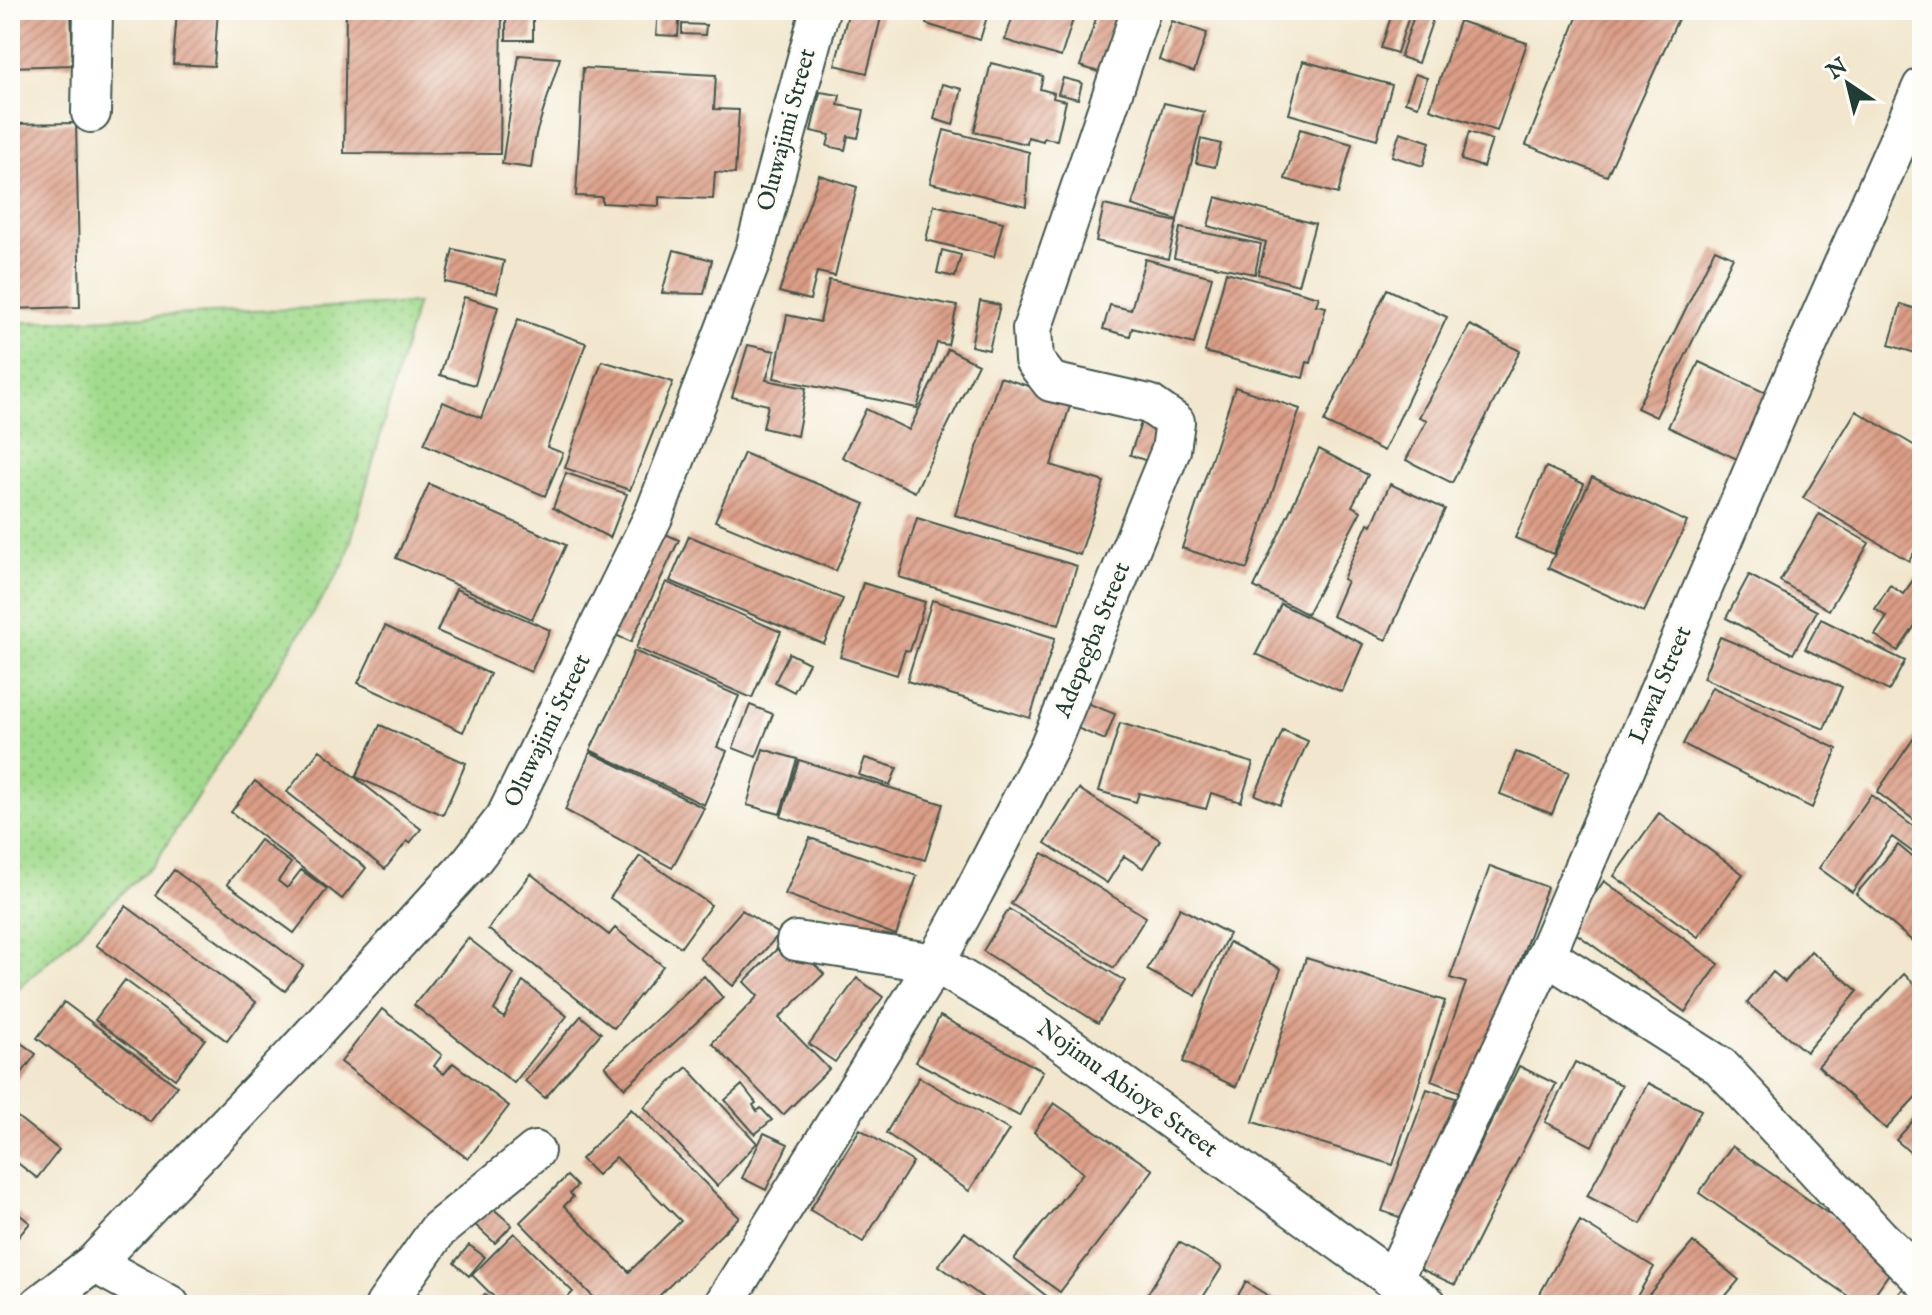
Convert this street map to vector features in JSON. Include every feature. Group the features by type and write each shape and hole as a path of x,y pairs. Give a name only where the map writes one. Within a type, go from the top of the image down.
{"street":[{"path":"91,113 93,10"},
{"name":"Oluwajimi Street","path":"39,1305 94,1263 293,1056 469,864 505,818 654,515 754,253 820,10"},
{"name":"Adepegba Street","path":"723,1305 935,963 1049,747 1171,450 1175,422 1149,404 1051,382 1034,360 1032,329 1141,10"},
{"name":"Lawal Street","path":"1393,1280 1546,955 1785,396 1922,87"},
{"name":"Nojimu Abioye Street","path":"796,941 935,963 1035,1022 1428,1305"},
{"path":"1546,955 1720,1066 1922,1279"},
{"path":"385,1305 438,1230 535,1151"},
{"path":"94,1263 170,1305"}],"green space":[{"path":"417,303 345,562 155,863 10,996 10,323"}],"building":[{"path":"10,10 71,10 73,65 10,67"},
{"path":"177,10 218,10 214,66 173,64"},
{"path":"346,10 502,10 500,154 344,153"},
{"path":"506,10 533,10 533,40 506,40"},
{"path":"658,10 680,10 678,36 656,35"},
{"path":"849,10 883,10 867,73 835,65"},
{"path":"930,10 989,10 980,40 926,24"},
{"path":"1015,10 1076,10 1061,57 1005,40"},
{"path":"1099,10 1134,10 1111,76 1080,66"},
{"path":"1393,10 1411,10 1397,53 1381,48"},
{"path":"1416,10 1436,10 1418,63 1400,57"},
{"path":"1580,10 1682,10 1607,176 1526,145"},
{"path":"1172,21 1207,33 1194,72 1159,60"},
{"path":"1459,21 1527,43 1497,131 1430,109"},
{"path":"682,24 706,25 705,35 682,34"},
{"path":"519,55 560,58 536,134 531,168 502,164"},
{"path":"1303,61 1392,85 1377,139 1289,114"},
{"path":"991,63 1043,76 1040,89 1054,93 1053,98 1066,101 1057,140 1044,138 1043,141 1028,137 1027,144 974,132"},
{"path":"583,68 716,75 714,109 739,110 735,174 715,172 713,199 659,197 659,206 602,203 602,197 576,196"},
{"path":"1415,74 1427,78 1418,106 1405,102"},
{"path":"1063,78 1082,83 1078,99 1058,94"},
{"path":"942,84 962,89 953,125 934,119"},
{"path":"820,92 840,95 838,105 864,110 858,138 848,136 845,150 827,146 830,135 811,131"},
{"path":"1164,103 1204,112 1177,220 1132,205"},
{"path":"76,123 80,307 10,309 10,124"},
{"path":"1300,129 1352,144 1338,194 1285,179"},
{"path":"944,130 1029,152 1026,206 930,183"},
{"path":"1400,132 1430,142 1423,166 1392,156"},
{"path":"1469,132 1492,140 1483,167 1461,160"},
{"path":"1201,139 1221,144 1215,167 1196,163"},
{"path":"819,175 857,187 835,276 817,272 810,300 779,292"},
{"path":"1216,197 1315,224 1298,285 1258,274 1266,242 1208,226"},
{"path":"934,205 1003,222 994,257 926,240"},
{"path":"1104,205 1177,222 1168,259 1096,241"},
{"path":"1180,228 1261,244 1255,274 1174,258"},
{"path":"453,249 504,261 497,293 445,282"},
{"path":"1715,249 1733,257 1656,417 1637,408"},
{"path":"674,250 712,260 704,294 662,293"},
{"path":"942,250 961,255 955,277 937,273"},
{"path":"1145,259 1212,277 1194,344 1132,328 1130,336 1103,329 1110,305 1131,310"},
{"path":"1226,272 1319,297 1316,305 1326,307 1311,363 1307,362 1303,378 1205,352"},
{"path":"829,280 957,306 948,345 937,343 917,408 774,378 787,315 820,322"},
{"path":"1387,289 1447,317 1384,451 1324,422"},
{"path":"464,297 498,307 475,385 440,375"},
{"path":"980,301 1000,305 989,350 971,346"},
{"path":"1901,304 1922,311 1922,355 1889,345"},
{"path":"518,319 586,343 547,447 563,453 545,496 424,444 443,402 481,418"},
{"path":"1470,325 1520,351 1452,483 1406,460 1427,420 1419,417"},
{"path":"748,345 775,351 766,380 806,388 797,436 763,428 768,405 732,397"},
{"path":"948,349 978,364 915,492 842,457 866,409 909,430"},
{"path":"602,361 673,382 630,490 565,468"},
{"path":"1699,362 1768,394 1737,459 1668,427"},
{"path":"1000,377 1072,400 1051,465 1104,482 1080,555 955,515"},
{"path":"1235,387 1300,409 1247,569 1182,548"},
{"path":"1856,411 1922,450 1922,539 1909,561 1803,498"},
{"path":"1144,414 1161,419 1147,461 1130,455"},
{"path":"1319,449 1368,475 1352,506 1361,511 1307,614 1254,587"},
{"path":"744,453 865,504 836,571 715,521"},
{"path":"1546,467 1584,484 1553,554 1515,538"},
{"path":"566,473 627,494 610,538 553,508"},
{"path":"1592,477 1687,522 1644,612 1548,568"},
{"path":"429,484 566,545 532,619 396,558"},
{"path":"1390,484 1445,509 1386,640 1332,616 1347,581 1343,579 1368,523 1372,525"},
{"path":"1819,514 1869,543 1829,610 1780,581"},
{"path":"917,518 1077,566 1059,625 899,577"},
{"path":"659,531 679,540 631,642 611,633"},
{"path":"689,536 843,599 824,644 670,581"},
{"path":"1749,575 1817,611 1793,654 1726,618"},
{"path":"1916,576 1922,580 1922,615 1898,651 1875,635 1887,617 1875,609 1890,585 1903,594"},
{"path":"666,582 781,632 752,698 636,648"},
{"path":"863,583 925,602 910,651 905,650 897,675 840,657"},
{"path":"456,589 550,630 531,672 437,631"},
{"path":"932,600 1055,638 1030,718 907,681"},
{"path":"1281,604 1363,644 1342,692 1256,654"},
{"path":"1821,619 1905,661 1889,691 1805,649"},
{"path":"385,626 490,674 463,732 358,683"},
{"path":"1720,637 1842,687 1824,729 1703,678"},
{"path":"634,651 739,696 717,747 727,751 704,805 590,750 614,702"},
{"path":"789,653 809,663 794,692 775,682"},
{"path":"1712,687 1837,749 1812,808 1683,744"},
{"path":"1087,703 1115,714 1105,740 1077,728"},
{"path":"750,705 773,714 756,757 733,748"},
{"path":"1120,723 1253,763 1241,802 1211,793 1206,809 1139,793 1136,802 1099,791"},
{"path":"380,725 466,763 443,815 356,777"},
{"path":"1922,726 1922,826 1877,792"},
{"path":"1283,730 1308,741 1280,805 1255,795"},
{"path":"763,749 797,759 780,814 747,805"},
{"path":"320,750 421,829 385,869 287,792"},
{"path":"590,752 704,808 672,868 565,810"},
{"path":"1516,752 1569,772 1552,814 1500,794"},
{"path":"865,758 897,768 890,785 859,775"},
{"path":"799,760 943,804 925,860 781,817"},
{"path":"255,781 366,868 342,899 231,812"},
{"path":"1079,789 1160,840 1143,868 1124,856 1107,883 1045,843"},
{"path":"1871,795 1922,833 1922,859 1892,837 1852,892 1819,868"},
{"path":"1659,813 1743,874 1698,937 1614,876"},
{"path":"810,838 917,876 896,935 785,894"},
{"path":"260,840 291,863 278,881 287,888 301,870 327,889 294,933 227,884"},
{"path":"1898,845 1922,865 1922,949 1856,894"},
{"path":"1043,853 1146,917 1114,968 1011,904"},
{"path":"640,856 711,905 681,947 610,898"},
{"path":"1490,866 1547,887 1471,1096 1431,1081 1466,983 1450,978"},
{"path":"174,870 303,966 285,991 155,895"},
{"path":"531,874 609,935 615,928 663,966 614,1028 488,929"},
{"path":"1604,881 1719,964 1685,1012 1570,929"},
{"path":"126,906 256,1002 227,1041 96,945"},
{"path":"1180,908 1229,934 1196,996 1147,970"},
{"path":"1009,909 1125,981 1098,1023 983,951"},
{"path":"742,910 779,934 733,986 700,958"},
{"path":"468,938 514,974 494,1010 504,1018 523,981 567,1016 514,1083 414,1005"},
{"path":"788,938 824,974 779,1018 829,1069 783,1115 712,1043 758,996 744,982"},
{"path":"1229,942 1281,969 1236,1087 1183,1062"},
{"path":"1811,951 1858,991 1806,1052 1747,1003 1773,972 1785,982"},
{"path":"1306,958 1445,1001 1393,1165 1253,1122"},
{"path":"1904,974 1922,991 1922,1090 1886,1129 1818,1066"},
{"path":"704,976 723,998 625,1088 605,1066"},
{"path":"857,978 883,997 835,1062 809,1044"},
{"path":"125,980 205,1039 175,1079 95,1020"},
{"path":"64,1002 177,1086 150,1122 37,1038"},
{"path":"382,1009 442,1055 434,1066 444,1074 453,1063 509,1106 468,1159 341,1062"},
{"path":"581,1016 601,1033 545,1098 525,1081"},
{"path":"940,1016 1043,1071 1019,1116 916,1062"},
{"path":"10,1035 36,1054 10,1089"},
{"path":"1575,1062 1622,1085 1592,1146 1545,1122"},
{"path":"1519,1066 1556,1084 1455,1285 1419,1268"},
{"path":"687,1067 757,1143 717,1186 644,1107"},
{"path":"919,1077 1009,1130 969,1191 886,1133"},
{"path":"1648,1083 1701,1110 1641,1224 1587,1196"},
{"path":"742,1085 756,1103 753,1105 757,1111 761,1108 772,1120 755,1134 725,1100"},
{"path":"1427,1089 1455,1098 1410,1221 1382,1211"},
{"path":"1054,1103 1153,1170 1060,1292 1014,1259 1083,1173 1034,1132"},
{"path":"631,1109 739,1217 650,1305 601,1305 520,1222 567,1176 577,1186 570,1193 573,1197 564,1206 629,1272 681,1221 616,1157 597,1175 581,1159"},
{"path":"10,1111 59,1150 37,1178 10,1157"},
{"path":"1922,1111 1922,1163 1896,1140"},
{"path":"860,1129 913,1162 863,1242 810,1210"},
{"path":"764,1133 788,1144 766,1190 742,1178"},
{"path":"1732,1146 1897,1262 1867,1305 1861,1305 1699,1193"},
{"path":"489,1205 512,1225 495,1243 473,1223"},
{"path":"10,1207 30,1223 10,1247"},
{"path":"1580,1221 1654,1267 1632,1305 1549,1305 1537,1299"},
{"path":"965,1232 1049,1298 1044,1305 993,1305 938,1265"},
{"path":"514,1233 573,1292 560,1305 502,1305 472,1275"},
{"path":"1179,1242 1222,1267 1198,1305 1141,1305"},
{"path":"1693,1242 1739,1280 1718,1305 1640,1305"},
{"path":"469,1245 485,1257 469,1276 454,1263"},
{"path":"1909,1281 1922,1291 1922,1305 1890,1305"},
{"path":"1246,1282 1283,1305 1232,1305"},
{"path":"485,1294 496,1305 474,1305"}]}
